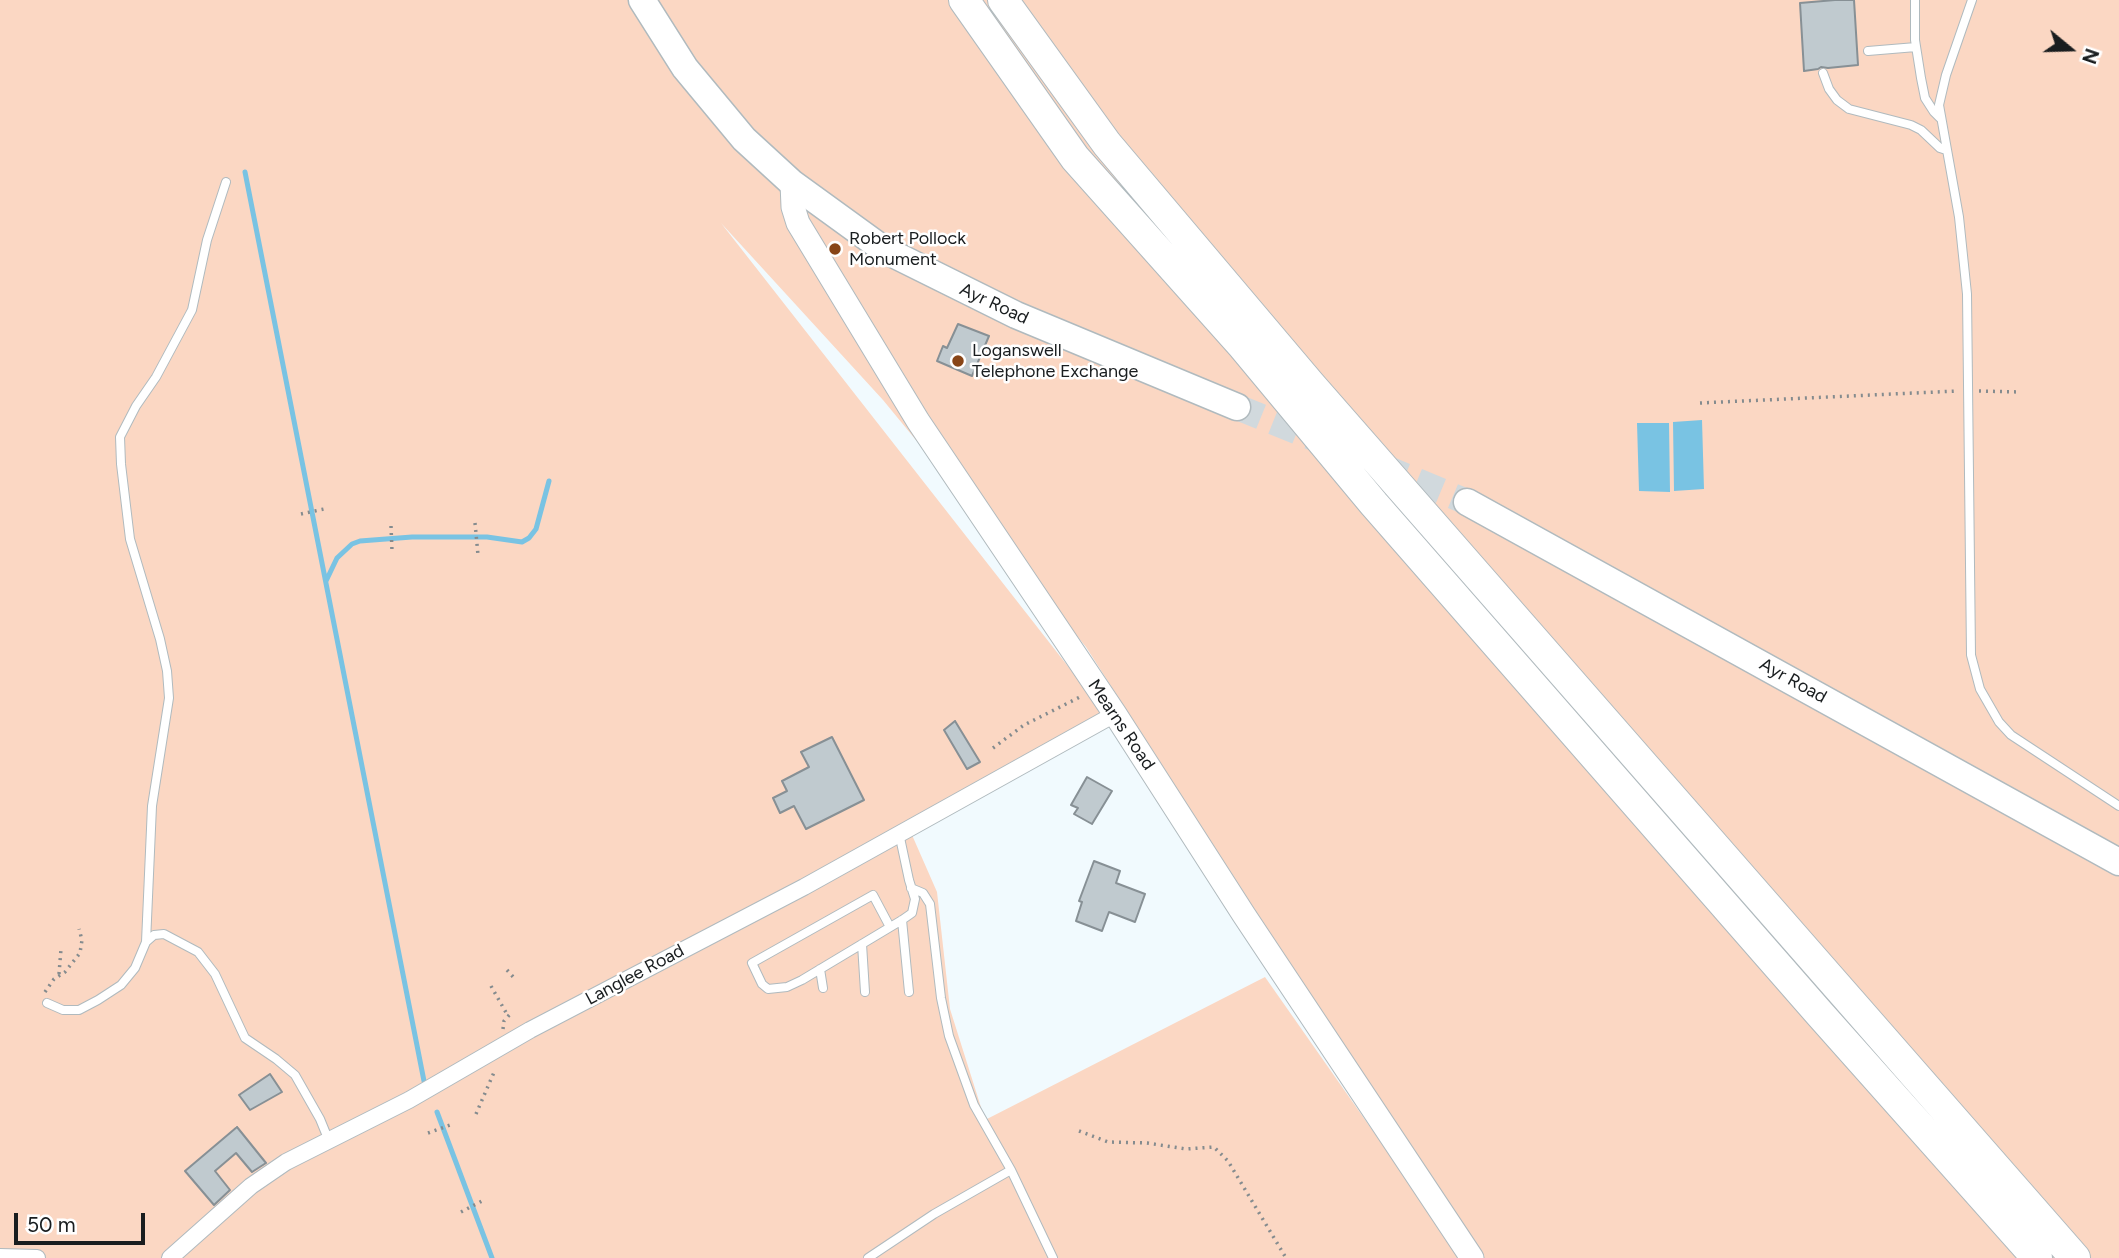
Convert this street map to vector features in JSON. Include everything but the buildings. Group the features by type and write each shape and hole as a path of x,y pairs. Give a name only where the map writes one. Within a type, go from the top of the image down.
{"highway":[{"path":"964,0 1076,158 1241,344 1446,587 2037,1258"},
{"path":"1003,0 1107,144 1310,384 2075,1258"}],"main road":[{"name":"Ayr Road","path":"642,0 685,68 744,139 792,183 883,249 1016,315 1237,407"},
{"name":"Ayr Road","path":"1467,502 2119,862"}],"street":[{"name":"Mearns Road","path":"792,183 793,206 798,223 918,421 1115,713 1251,927 1472,1258"},
{"name":"Langlee Road","path":"170,1258 251,1186 286,1162 410,1100 503,1045 804,887 1115,713"},
{"path":"0,1257 37,1258"}],"lane":[{"path":"1915,0 1916,47 1925,98 1940,118"},
{"path":"1972,0 1941,92 1940,118 1959,217 1967,294 1971,654 1980,690 1988,707 2011,734 2119,806"},
{"path":"1868,51 1916,47"},
{"path":"1823,72 1829,89 1837,100 1849,109 1911,125 1946,150"},
{"path":"46,1001 63,1010 79,1010 98,1000 121,985 135,968 146,942 152,806 169,698 160,639 130,539 120,437 192,310 207,240 226,182"},
{"path":"890,927 873,895 752,963 762,984 768,989 787,987 820,969 912,914 915,899 899,833"},
{"path":"911,888 923,892 930,904 949,1036 974,1105 1011,1170 1052,1258"},
{"path":"902,920 909,992"},
{"path":"146,942 154,935 164,934 198,953 215,974 227,996 234,1020 245,1038 295,1075 320,1119 328,1141"},
{"path":"862,944 865,992"},
{"path":"820,969 823,988"},
{"path":"868,1258 934,1214 1011,1170"}],"path":[{"path":"1700,403 1942,391 2020,392"},
{"path":"301,514 323,509"},
{"path":"475,524 478,555"},
{"path":"391,527 392,551"},
{"path":"993,748 1024,725 1097,689"},
{"path":"46,1001 44,994 48,987 80,953 82,940 79,929"},
{"path":"58,976 61,949"},
{"path":"507,970 515,979"},
{"path":"491,986 508,1016"},
{"path":"476,1114 491,1082 503,1045"},
{"path":"430,1132 453,1124"},
{"path":"1079,1131 1108,1142 1147,1143 1186,1149 1214,1147 1228,1161 1286,1258"},
{"path":"462,1212 482,1201"},
{"path":"1277,1258 1280,1250"}],"shaded area":[{"path":"0,0 2119,0 2119,1258 1483,1258 1268,932 1086,647 883,400 721,223 1110,720 912,835 937,892 950,1009 985,1120 1265,977 1462,1258 0,1258"}],"water":[{"path":"1702,420 1704,489 1674,491 1673,422"},
{"path":"1637,423 1669,423 1670,492 1639,491"}],"waterway":[{"path":"245,172 424,1081"},
{"path":"326,581 337,558 352,544 360,541 412,537 487,537 522,542 536,529 549,481"},
{"path":"437,1112 492,1258"}],"tunnel":[{"path":"1237,407 1326,443"},
{"path":"1381,466 1467,502"}],"place":[{"name":"Robert Pollock Monument","path":"835,249"},
{"name":"Loganswell Telephone Exchange","path":"958,361"}]}
